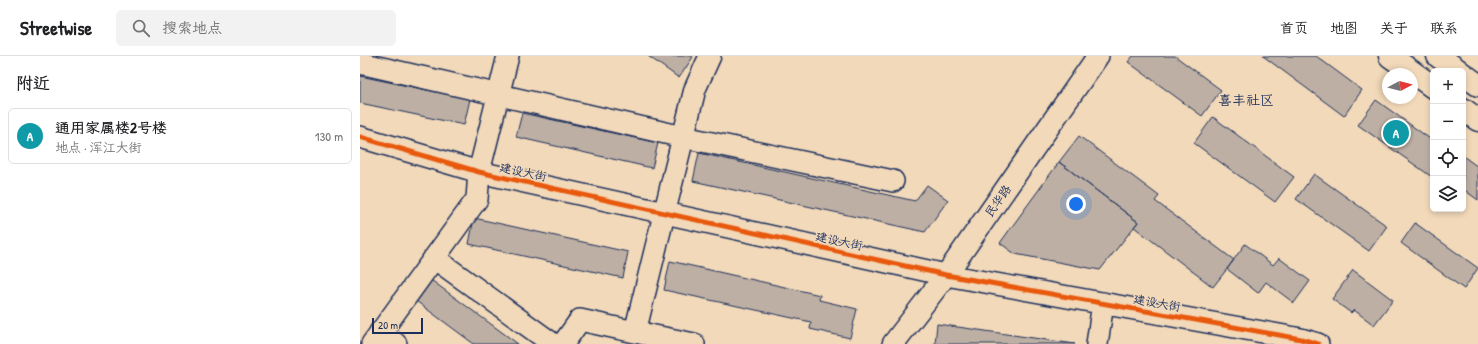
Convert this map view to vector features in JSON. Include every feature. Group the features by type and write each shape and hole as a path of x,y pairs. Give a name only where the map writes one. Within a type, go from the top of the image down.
{"main road":[{"path":"1390,56 1430,85"},
{"path":"1438,56 1455,68"},
{"path":"1466,76 1478,85"},
{"path":"1466,111 1478,120"}],"street":[{"path":"383,340 434,258 477,199 479,172 508,56"},
{"path":"647,337 665,213 695,89 710,56"},
{"name":"民华路","path":"893,344 946,275 1098,56"},
{"path":"360,63 683,137 892,181"},
{"name":"建设大街","path":"360,137 479,172 946,275 1102,303 1275,339 1301,338 1318,344"},
{"path":"434,258 555,344 580,320 647,337 694,344"},
{"path":"1097,344 1102,303"}],"building":[{"path":"648,56 691,56 693,57 679,78"},
{"path":"1133,56 1175,56 1221,90 1202,116 1128,62"},
{"path":"1263,56 1316,56 1362,90 1344,116"},
{"path":"360,76 470,99 464,125 360,103"},
{"path":"1376,100 1430,139 1430,176 1358,125"},
{"path":"522,113 658,143 652,168 516,137"},
{"path":"1213,117 1294,177 1275,202 1194,143"},
{"path":"1079,136 1159,196 1155,201 1234,260 1213,287 1134,227 1138,222 1059,162"},
{"path":"699,153 915,201 927,185 948,200 925,232 693,181"},
{"path":"1466,158 1478,167 1478,200 1466,191"},
{"path":"1059,162 1138,222 1100,270 1015,254 1000,243"},
{"path":"1314,174 1387,226 1369,251 1296,199"},
{"path":"474,218 628,252 623,278 469,244"},
{"path":"1415,223 1478,268 1464,289 1401,243"},
{"path":"1245,244 1273,265 1279,258 1310,281 1294,303 1266,282 1258,293 1227,269"},
{"path":"670,261 820,295 819,300 857,309 850,338 810,329 811,322 664,290"},
{"path":"1353,270 1393,300 1374,325 1354,310 1351,313 1332,299"},
{"path":"431,280 518,344 474,344 416,301"},
{"path":"937,324 1075,344 935,344"}],"cycle path":[{"path":"360,137 479,172 946,275 1301,339 1318,344"}],"place":[{"name":"通用家属楼2号楼","path":"1396,133"}],"district":[{"name":"喜丰社区","path":"1246,100"}]}
